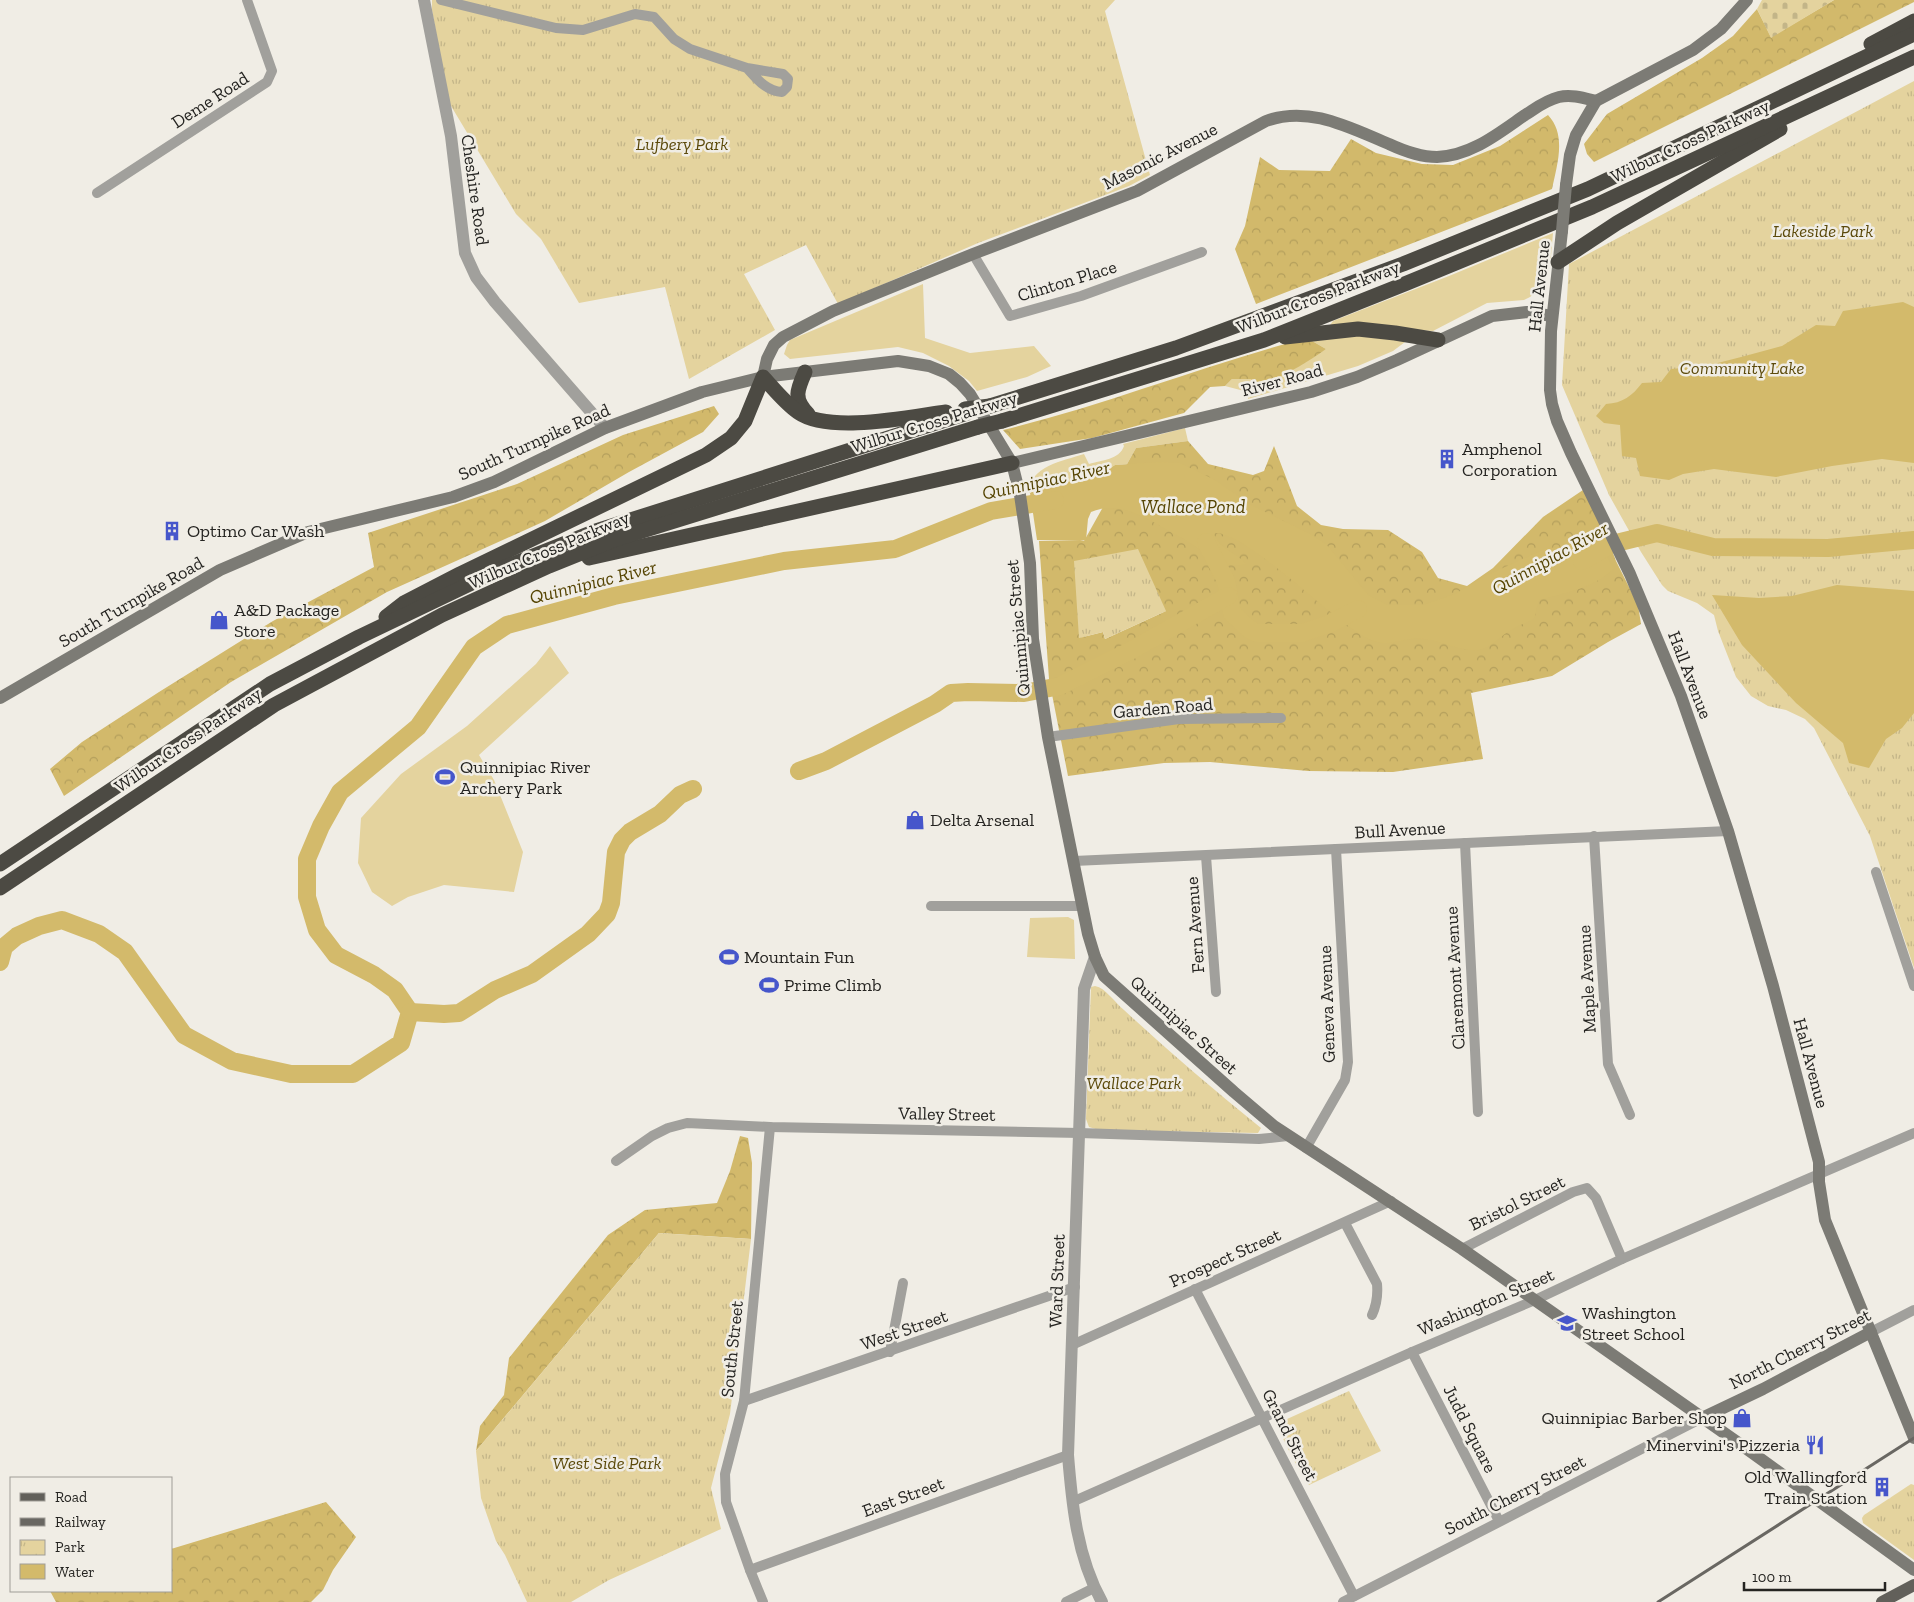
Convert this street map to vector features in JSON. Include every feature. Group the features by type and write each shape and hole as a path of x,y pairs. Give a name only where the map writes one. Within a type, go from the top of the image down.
{"highway":[{"path":"1690,141 1914,21"},
{"name":"Wilbur Cross Parkway","path":"0,864 270,684 359,638 503,568 596,531 966,411 990,406 1176,348 1403,264 1588,189 1914,34"},
{"name":"Wilbur Cross Parkway","path":"0,888 274,705 442,615 548,566 616,539 1264,340 1592,208 1914,57"},
{"path":"1558,262 1617,223 1890,68"},
{"path":"1264,340 1358,329 1438,340"},
{"path":"806,372 799,387 797,397 803,408 815,420"},
{"path":"359,638 404,603 706,455 731,438 745,422 763,377 799,413 815,420 844,424 966,411"},
{"path":"548,566 1012,463"}],"main road":[{"path":"1596,101 1693,50 1720,29 1747,0"},
{"name":"Masonic Avenue","path":"763,377 767,359 774,345 782,337 833,311 972,254 1137,191 1278,116 1318,117 1337,122 1405,151 1436,157 1460,152 1489,140 1547,100 1568,96 1596,101"},
{"name":"Hall Avenue","path":"1596,101 1576,135 1570,155 1552,316 1550,390 1552,404 1571,453 1630,574 1681,696 1728,831 1774,986 1819,1162 1824,1220 1914,1438"},
{"name":"River Road","path":"1012,463 1311,392 1357,377 1492,316 1527,312 1552,316"},
{"name":"Quinnipiac Street","path":"763,377 898,361 914,362 939,370 948,374 966,388 1012,463 1020,495 1030,563 1033,638 1048,737 1095,957 1100,970 1109,982 1234,1092 1288,1136 1391,1201 1462,1249 1914,1570"},
{"name":"South Turnpike Road","path":"0,698 234,562 308,532 452,497 485,485 605,428 702,392 763,377"},
{"name":"North Cherry Street","path":"1702,1418 1763,1389 1871,1332"},
{"path":"1882,1602 1914,1585"}],"street":[{"name":"Deme Road","path":"96,193 267,82 272,71 247,0"},
{"name":"Cheshire Road","path":"424,0 451,136 465,253 476,277 495,302 605,428"},
{"path":"441,0 556,28 584,30 635,14 654,17 674,39 690,48 747,68"},
{"name":"Clinton Place","path":"972,254 1010,316 1081,296 1202,252"},
{"name":"Garden Road","path":"1048,737 1179,719 1282,718"},
{"name":"Bull Avenue","path":"1074,861 1728,831"},
{"name":"Maple Avenue","path":"1594,836 1608,1064 1630,1115"},
{"name":"Claremont Avenue","path":"1465,843 1478,1112"},
{"name":"Geneva Avenue","path":"1306,1148 1345,1080 1348,1062 1336,849"},
{"name":"Fern Avenue","path":"1206,856 1216,992"},
{"path":"1876,872 1914,986"},
{"path":"931,906 1083,906"},
{"name":"Ward Street","path":"1095,957 1084,989 1068,1455 1072,1502 1079,1543 1094,1588 1102,1602"},
{"name":"Valley Street","path":"616,1161 652,1136 668,1128 687,1123 770,1127 1080,1133 1259,1139 1288,1136"},
{"name":"South Street","path":"764,1602 750,1570 726,1502 725,1474 744,1401 770,1127"},
{"name":"Washington Street","path":"1072,1502 1412,1352 1535,1300 1622,1259 1914,1133"},
{"name":"Bristol Street","path":"1462,1249 1573,1192 1588,1188 1596,1198 1622,1259"},
{"name":"Prospect Street","path":"1072,1345 1391,1201"},
{"path":"1345,1223 1377,1284 1376,1306 1372,1315"},
{"path":"890,1352 903,1283"},
{"name":"West Street","path":"744,1401 1075,1287"},
{"name":"Grand Street","path":"1195,1289 1354,1596"},
{"name":"North Cherry Street","path":"1871,1332 1914,1310"},
{"name":"Judd Square","path":"1412,1352 1499,1521"},
{"name":"South Cherry Street","path":"1343,1602 1702,1418"},
{"name":"East Street","path":"750,1570 1068,1455"},
{"path":"1066,1602 1094,1588"}],"green space":[{"name":"Lufbery Park","path":"432,0 1115,0 1105,11 1150,175 1129,186 978,243 838,304 806,245 744,274 775,330 689,379 665,287 579,303 541,239 516,214 448,101 432,10"},
{"path":"1762,0 1834,0 1771,38 1757,9"},
{"path":"1834,0 1914,0 1914,2 1594,162 1587,154 1584,144 1607,114 1702,58 1733,36 1757,9 1771,37"},
{"name":"Community Lake","path":"1914,81 1914,968 1870,836 1814,728 1805,719 1786,710 1768,706 1751,696 1736,677 1718,631 1714,615 1697,603 1668,591 1662,585 1609,495 1562,385 1569,264"},
{"path":"1548,115 1554,123 1559,141 1558,160 1552,189 1256,304 1235,249 1245,226 1260,157 1279,170 1330,171 1351,139 1376,153 1422,164 1453,165 1500,146"},
{"path":"1553,233 1551,256 1541,287 1524,300 1487,303 1433,331 1330,325 1333,321"},
{"path":"923,284 925,338 970,353 1034,346 1051,366 1027,377 977,391 969,381 949,366 923,353 898,347 790,359 784,354 790,340"},
{"path":"1355,335 1396,338 1405,342 1393,351 1358,366 1248,399 1248,392 1225,386 1232,379 1251,379 1326,349 1307,338"},
{"path":"1307,338 1326,349 1291,371 1253,387 1251,379 1232,379 1225,386 1210,387 1184,413 1092,438 1020,449 1003,430 1079,409 1231,360"},
{"path":"714,406 719,414 703,432 545,521 387,592 231,682 64,796 50,769 82,742 273,621 374,567 368,533 517,484 623,435"},
{"path":"1185,428 1188,441 1136,448 1127,464 1115,465 1094,477 1066,482 1054,480 1029,493 1035,477 1041,471 1057,462 1084,454 1089,464 1114,457 1122,451 1123,444"},
{"path":"1188,441 1208,464 1253,475 1264,471 1274,446 1297,506 1321,525 1343,529 1388,530 1422,552 1438,578 1467,586 1493,568 1543,517 1583,490 1602,525 1616,561 1638,605 1641,624 1552,676 1471,693 1483,759 1393,772 1308,771 1210,762 1164,763 1068,776 1049,679 1039,541 1084,541 1136,448","holes":["1166,611 1105,639 1103,632 1079,638"]},
{"path":"1138,549 1166,611 1105,639 1103,632 1079,638 1074,561"},
{"name":"Quinnipiac River Archery Park","path":"550,646 569,673 479,755 494,780 523,852 514,892 444,885 408,897 392,906 372,892 358,863 361,818 401,774 467,726 536,664"},
{"path":"1068,917 1074,920 1075,959 1027,957 1030,918"},
{"name":"Wallace Park","path":"1095,986 1107,993 1174,1055 1261,1128 1258,1133 1099,1130 1089,1127 1086,1119 1091,987"},
{"path":"740,1136 748,1138 752,1163 751,1239 659,1233 476,1451 480,1426 504,1395 509,1358 608,1235 645,1210 717,1203 730,1171"},
{"name":"West Side Park","path":"659,1233 751,1239 730,1414 711,1488 721,1529 609,1580 571,1602 527,1602 505,1555 496,1541 481,1498 476,1451"},
{"path":"1349,1391 1381,1451 1309,1485 1293,1459 1276,1424"},
{"path":"1911,1484 1914,1485 1914,1560 1863,1523 1862,1518"},
{"path":"326,1502 356,1537 333,1570 323,1590 311,1602 56,1602 51,1592 172,1592 172,1549"}],"water":[{"path":"1903,302 1914,307 1914,463 1882,459 1776,477 1714,469 1683,474 1669,480 1640,476 1636,458 1622,456 1620,425 1604,423 1596,416 1606,404 1627,398 1642,383 1661,382 1671,369 1706,366 1782,346 1816,325 1835,326 1843,311"},
{"name":"Wallace Pond","path":"1158,462 1180,463 1213,479 1253,506 1310,534 1326,544 1368,595 1387,605 1423,605 1455,594 1483,577 1545,549 1599,541 1613,569 1605,576 1588,585 1539,600 1533,619 1507,632 1488,647 1472,650 1424,639 1408,639 1382,643 1365,637 1350,628 1267,560 1228,536 1214,533 1223,546 1246,564 1230,565 1216,560 1184,539 1138,514 1119,509 1110,508 1091,512 1088,519 1086,540 1037,540 1030,493 1054,480 1066,482 1099,475 1115,465"},
{"path":"1837,585 1914,591 1914,713 1902,728 1886,739 1869,768 1849,763 1843,743 1796,703 1742,645 1712,595 1759,598 1792,596"}],"waterway":[{"name":"Quinnipiac River","path":"0,962 4,947 17,936 39,926 62,920 99,934 125,952 184,1035 232,1061 291,1074 353,1074 401,1043 410,1012 395,990 374,975 336,955 317,930 307,897 307,859 321,826 340,792 418,727 474,647 507,625 614,596 784,561 895,549 991,511 1055,500"},
{"name":"Quinnipiac River","path":"1582,561 1612,544 1657,533 1713,547 1828,548 1914,540"},
{"name":"Quinnipiac River","path":"1206,542 1226,581 1232,613 1249,629 1257,633 1302,633 1329,624 1358,609"},
{"name":"Quinnipiac River","path":"799,771 826,761 935,704 951,693 1024,693 1060,686 1130,651 1228,596"},
{"name":"Quinnipiac River","path":"410,1012 459,1013 495,990 532,974 588,934 607,914 611,903 616,852 622,840 630,832 660,814 680,795 693,789"}],"railway":[{"path":"1658,1602 1914,1438"}],"place":[{"name":"Amphenol Corporation","path":"1447,459"},
{"name":"Optimo Car Wash","path":"172,531"},
{"name":"A&D Package Store","path":"219,620"},
{"name":"Quinnipiac River Archery Park","path":"445,777"},
{"name":"Delta Arsenal","path":"915,820"},
{"name":"Mountain Fun","path":"729,957"},
{"name":"Prime Climb","path":"769,985"},
{"name":"Washington Street School","path":"1567,1323"},
{"name":"Quinnipiac Barber Shop","path":"1742,1418"},
{"name":"Minervini's Pizzeria","path":"1815,1445"},
{"name":"Old Wallingford Train Station","path":"1882,1487"}],"park label":[{"name":"Lakeside Park","path":"1823,231"}]}
